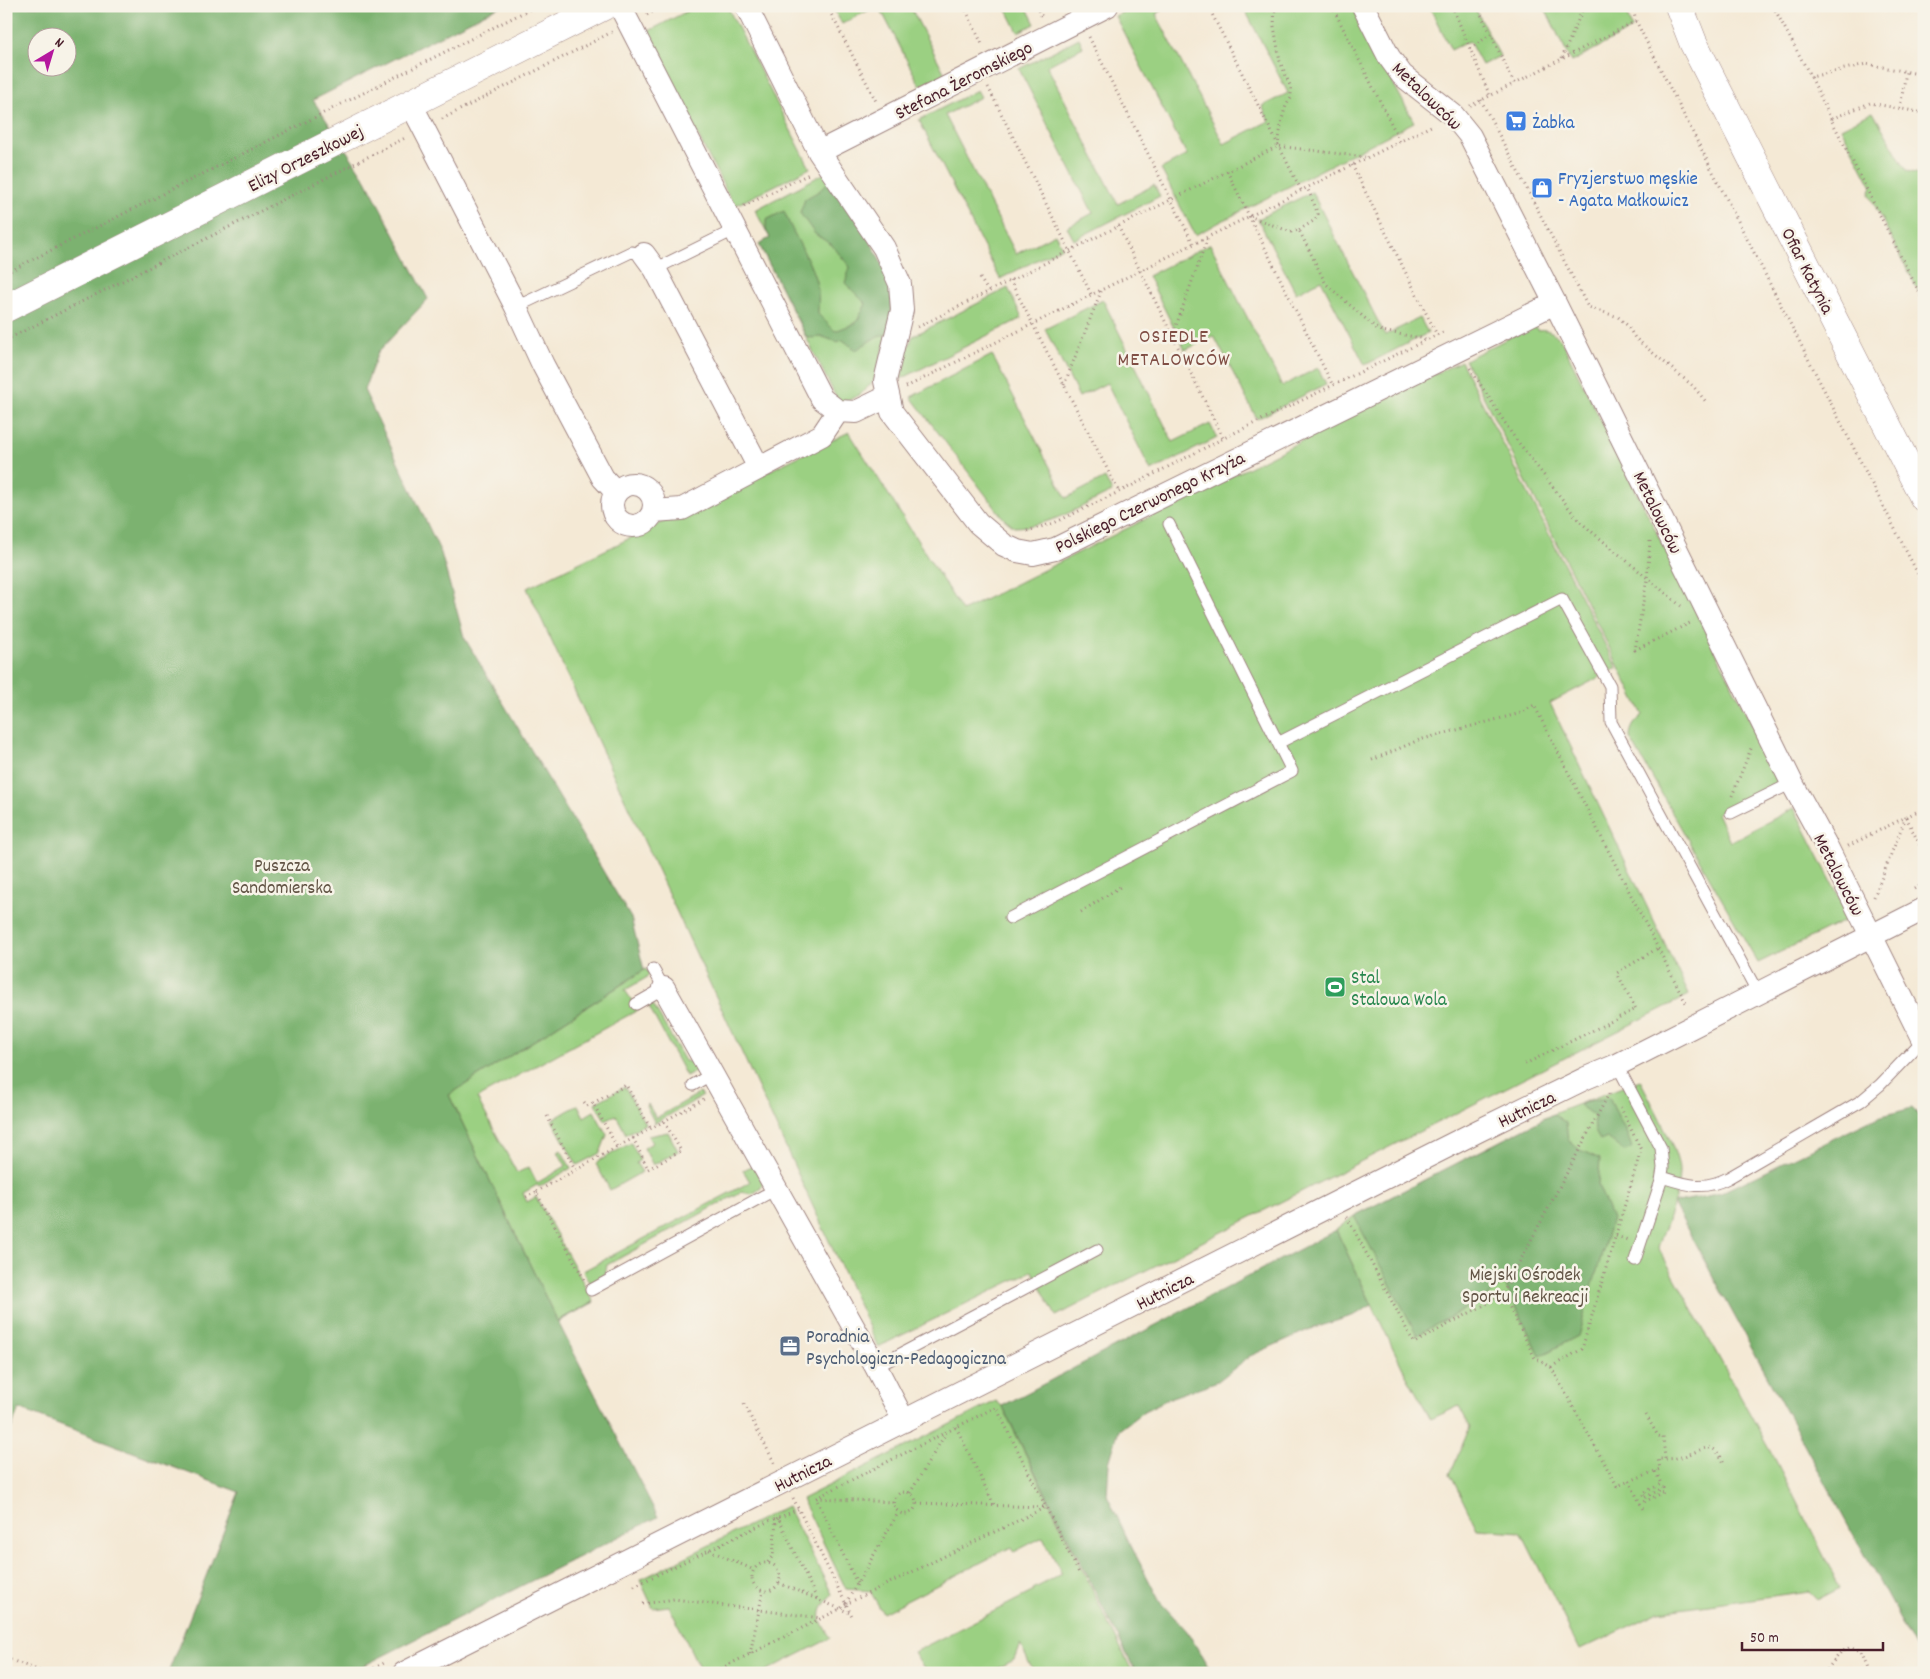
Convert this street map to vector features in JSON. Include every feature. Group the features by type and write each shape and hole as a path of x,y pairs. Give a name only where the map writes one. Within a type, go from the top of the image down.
{"street":[{"name":"Elizy Orzeszkowej","path":"6,308 604,6"},
{"name":"Polskiego Czerwonego Krzyża","path":"746,6 823,158 884,248 900,284 902,310 885,381 892,412 978,522 1004,545 1017,551 1033,554 1055,549 1555,303"},
{"name":"Stefana Żeromskiego","path":"823,158 1107,6"},
{"name":"Metalowców","path":"1363,6 1389,57 1402,75 1453,115 1470,136 1555,303 1792,783 1824,842 1923,1041"},
{"name":"Ofiar Katynia","path":"1667,6 1694,42"},
{"name":"Ofiar Katynia","path":"1679,6 1694,42 1924,498"},
{"path":"624,15 822,399 838,411 856,412 887,396"},
{"path":"411,104 516,306 543,366 602,478 616,492"},
{"path":"650,261 759,468"},
{"path":"653,511 682,509 822,435 838,411"},
{"path":"628,484 643,486 652,496 653,511 645,522 633,526 626,525 616,517 613,511 613,498 616,492 628,484"},
{"name":"Hutnicza","path":"404,1673 1478,1131 1586,1078 1617,1065 1924,909"},
{"path":"659,978 876,1367 904,1421"}],"lane":[{"path":"516,306 631,252 650,261 730,222"},
{"path":"1010,918 1292,771 1168,524"},
{"path":"1278,743 1562,599 1610,686 1612,722 1758,993"},
{"path":"1732,813 1792,783"},
{"path":"636,1004 659,978"},
{"path":"1662,1177 1698,1186 1714,1185 1728,1178 1861,1101 1923,1041"},
{"path":"1617,1065 1661,1148 1664,1168 1635,1260"},
{"path":"693,1085 712,1074"},
{"path":"591,1290 776,1189"},
{"path":"876,1367 1097,1250"}],"path":[{"path":"6,273 536,6"},
{"path":"653,6 655,10"},
{"path":"6,340 423,129 624,15 655,10 663,6"},
{"path":"827,6 877,102"},
{"path":"964,6 984,48"},
{"path":"1208,6 1301,190"},
{"path":"1276,6 1274,26 1280,60 1291,88 1291,98 1286,105 1282,118 1278,146"},
{"path":"1332,6 1400,141"},
{"path":"1452,6 1490,96"},
{"path":"1478,6 1514,83"},
{"path":"1562,58 1584,6"},
{"path":"1632,6 1636,21 1924,586"},
{"path":"1774,6 1924,302"},
{"path":"887,396 1453,115 1636,21"},
{"path":"1085,29 1193,243"},
{"path":"1470,50 1491,34"},
{"path":"1811,77 1866,64 1924,75"},
{"path":"1900,108 1906,72"},
{"path":"985,82 1091,294"},
{"path":"1481,100 1588,307 1618,317 1628,325 1635,338 1693,386 1707,403"},
{"path":"1831,119 1870,103 1924,112"},
{"path":"895,338 1278,146 1367,157"},
{"path":"730,222 823,158"},
{"path":"1352,164 1437,335"},
{"path":"1227,171 1344,407"},
{"path":"1249,216 1291,232 1299,230 1315,220 1318,214 1307,187"},
{"path":"1118,226 1234,460"},
{"path":"1299,230 1326,284 1370,323 1382,331 1428,339"},
{"path":"1172,335 1208,236"},
{"path":"980,278 988,291"},
{"path":"1010,280 1119,492"},
{"path":"1063,385 1102,288"},
{"path":"1021,532 1054,523 1443,332"},
{"path":"1459,350 1512,434 1579,522 1683,608"},
{"path":"1650,536 1647,579 1635,650 1698,620"},
{"path":"1372,760 1419,740 1521,713 1534,705 1687,1005"},
{"path":"1732,813 1730,802 1753,742"},
{"path":"1843,848 1924,808"},
{"path":"1906,817 1924,854"},
{"path":"1871,903 1906,817"},
{"path":"1081,912 1123,885"},
{"path":"1525,1064 1636,1009 1617,973 1658,948"},
{"path":"584,1102 587,1106 626,1085 651,1129"},
{"path":"1344,1212 1414,1343 1503,1293 1612,1089 1641,1150 1582,1350 1551,1367"},
{"path":"593,1102 617,1147"},
{"path":"526,1197 695,1104"},
{"path":"547,1116 575,1169"},
{"path":"633,1138 648,1170 681,1151 664,1121"},
{"path":"536,1192 591,1290"},
{"path":"1503,1293 1535,1358 1551,1367 1616,1486 1660,1468 1658,1459 1676,1458 1704,1447 1713,1448 1719,1453 1725,1465"},
{"path":"744,1404 775,1465"},
{"path":"816,1498 996,1407 1080,1575"},
{"path":"1646,1415 1658,1436 1663,1437 1664,1459"},
{"path":"956,1427 994,1505"},
{"path":"910,1493 947,1432"},
{"path":"1640,1504 1664,1492 1663,1488 1644,1498 1643,1494 1661,1484 1655,1470"},
{"path":"1629,1481 1644,1511"},
{"path":"893,1502 900,1492 912,1493 917,1503"},
{"path":"792,1495 853,1618"},
{"path":"816,1498 893,1502"},
{"path":"816,1498 858,1583"},
{"path":"893,1502 898,1513"},
{"path":"917,1503 1046,1507"},
{"path":"898,1513 910,1514 917,1503"},
{"path":"712,1673 840,1609 846,1604 1046,1507"},
{"path":"634,1586 798,1509"},
{"path":"846,1604 898,1513"},
{"path":"767,1563 773,1556 778,1518"},
{"path":"778,1518 817,1599"},
{"path":"710,1550 754,1570"},
{"path":"767,1563 778,1569 780,1574 779,1583 772,1591 758,1589 753,1584 751,1578 754,1570 761,1564 767,1563"},
{"path":"779,1583 850,1613"},
{"path":"750,1654 763,1591"},
{"path":"643,1604 674,1599 822,1618"},
{"path":"1824,1673 1841,1652 1851,1647 1861,1651 1870,1673"},
{"path":"6,1658 45,1673"}],"green space":[{"name":"Puszcza Sandomierska","path":"6,6 500,6 313,100 366,180 428,299 378,352 364,390 441,553 464,637 631,918 644,970 449,1095 557,1321 594,1302 558,1322 658,1517 349,1673 168,1673 239,1492 19,1409 6,1441"},
{"path":"697,6 727,6 810,168 734,206 645,33"},
{"path":"832,6 877,6 842,24"},
{"path":"879,6 910,6 945,74 920,86"},
{"path":"1005,6 1026,6 1035,24 1018,32"},
{"path":"1135,6 1170,6 1156,14 1224,144 1269,121 1262,106 1288,93 1243,6 1352,6 1414,122 1195,235 1161,169 1187,155 1115,16"},
{"path":"1429,6 1474,6 1500,56 1482,65 1469,41 1451,50"},
{"path":"1544,6 1624,6 1632,29 1571,62"},
{"path":"1079,38 1083,47 1047,66 1118,204 1154,185 1160,196 1074,240 1067,227 1093,213 1019,69"},
{"path":"977,90 981,97 945,115 1016,254 1055,234 1062,247 1000,279 919,120"},
{"path":"1873,112 1907,171 1924,175 1924,302 1869,194 1872,187 1841,128"},
{"path":"825,173 892,319 874,381 862,393 840,405 759,244 770,238 755,210"},
{"path":"830,180 876,252 885,271 890,291 892,312 889,333 873,339 856,350 843,340 837,342 823,337 807,338 759,244 770,238 766,230 766,220 784,211 816,280 818,314 835,331 856,323 866,304 845,283 850,267 832,245 815,234 800,213 805,199 819,191"},
{"path":"1312,192 1385,335 1420,318 1428,333 1365,365 1321,280 1296,293 1258,219"},
{"path":"1210,244 1282,386 1318,368 1326,384 1257,419 1214,336 1185,350 1148,276"},
{"path":"1008,288 1022,318 901,379 907,350 913,336"},
{"path":"1103,300 1173,442 1210,424 1217,438 1151,471 1107,383 1079,397 1045,329"},
{"path":"1534,325 1537,330 1550,332 1561,340 1780,781 1717,813 1730,842 1794,808 1850,918 1758,963 1630,738 1634,725 1643,715 1465,360"},
{"path":"992,355 1066,498 1105,478 1112,492 1064,515 1040,524 1014,527 1004,519 911,397"},
{"path":"1461,361 1617,668 1550,703 1689,995 1056,1316 1032,1271 878,1347 527,588 849,432 962,611"},
{"path":"646,969 649,974 646,978 625,990 638,1010 477,1098 517,1173 529,1167 537,1183 566,1166 558,1152 561,1150 571,1168 539,1187 537,1185 523,1193 527,1202 536,1197 594,1302 557,1321 449,1095"},
{"path":"652,1003 685,1061 698,1063 697,1070 686,1076 648,1005"},
{"name":"Miejski Ośrodek Sportu i Rekreacji","path":"1640,1080 1670,1140 1675,1152 1679,1172 1674,1200 1658,1247 1776,1461 1840,1588 1817,1600 1808,1591 1659,1612 1580,1650 1521,1532 1477,1529 1450,1474 1470,1427 1459,1406 1431,1419 1403,1369 1336,1230 1354,1216 1553,1114"},
{"path":"625,1087 645,1124 626,1134 616,1115 605,1120 595,1103"},
{"path":"700,1093 703,1096 655,1123 646,1106 648,1104 656,1118"},
{"path":"1609,1098 1632,1148 1625,1151 1607,1138 1600,1141 1595,1131 1594,1116 1579,1105 1592,1100"},
{"path":"578,1105 584,1117 594,1111 607,1135 600,1153 577,1165 552,1120"},
{"path":"1912,1108 1924,1120 1924,1664 1673,1203 1721,1193 1878,1117"},
{"path":"1553,1114 1566,1123 1568,1140 1580,1150 1600,1159 1598,1185 1612,1219 1578,1336 1540,1356 1504,1282 1489,1296 1417,1335 1354,1216"},
{"path":"668,1132 678,1151 653,1165 644,1148 652,1143 648,1136"},
{"path":"631,1143 640,1160 636,1163 642,1172 610,1190 596,1164"},
{"path":"754,1165 763,1184 760,1189 752,1194 741,1192 607,1265 605,1275 590,1284 583,1271 750,1182 743,1170"},
{"path":"1336,1230 1372,1305 1355,1315 1308,1330 1250,1356 1218,1381 1172,1397 1144,1411 1119,1430 1109,1463 1107,1495 1160,1602 1187,1631 1209,1668 1210,1673 1136,1673 1002,1406"},
{"path":"996,1401 1002,1406 1133,1673 1034,1673 1020,1644 1014,1660 989,1673 927,1673 914,1652 1034,1591 1033,1589 1062,1574 1043,1537 1014,1552 1011,1547 883,1613 870,1591 846,1589 802,1499"},
{"path":"787,1506 832,1594 821,1611 821,1621 831,1638 762,1673 702,1673 669,1606 653,1608 640,1580"}],"place":[{"name":"Żabka","path":"1516,121"},
{"name":"Fryzjerstwo męskie - Agata Małkowicz","path":"1542,188"},
{"name":"Stal Stalowa Wola","path":"1335,987"},
{"name":"Poradnia Psychologiczn-Pedagogiczna","path":"790,1346"}],"district":[{"name":"OSIEDLE METALOWCÓW","path":"1174,346"}]}
